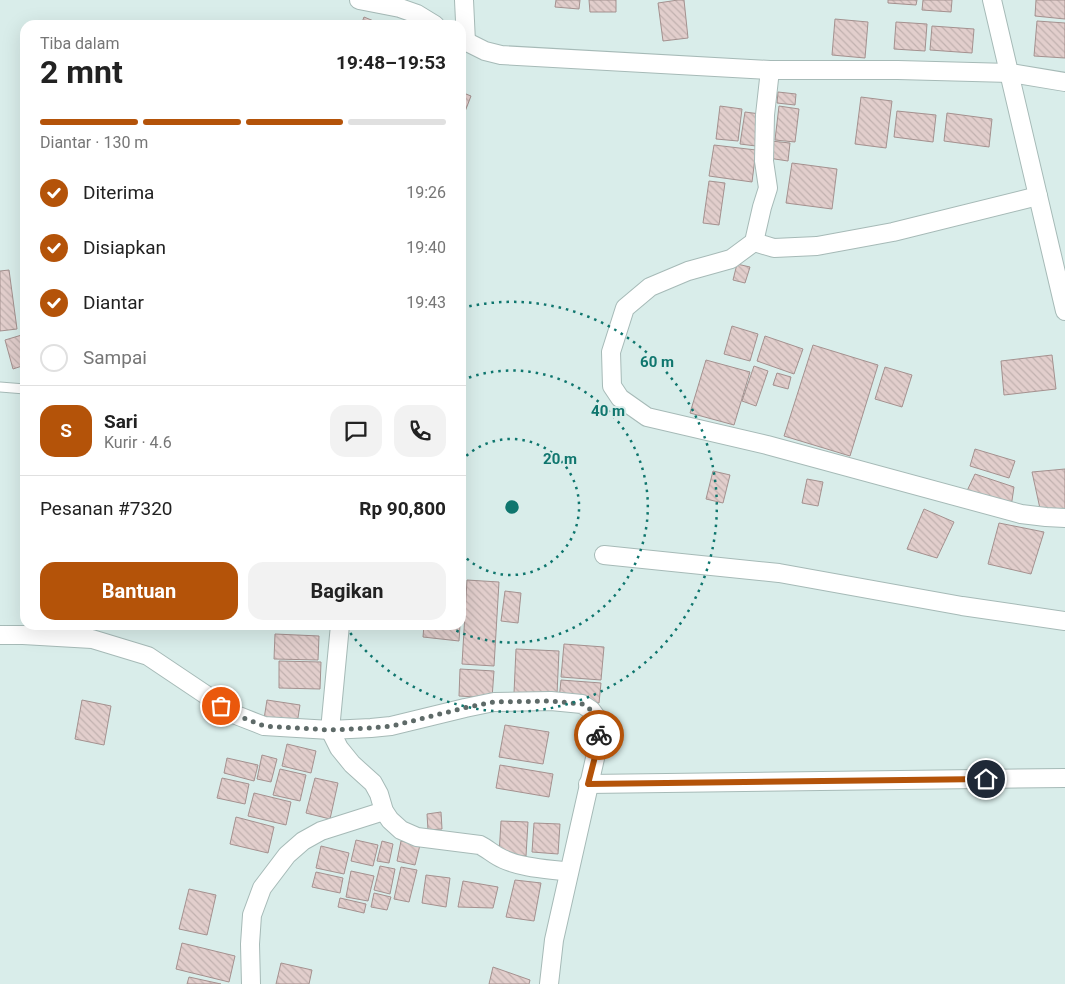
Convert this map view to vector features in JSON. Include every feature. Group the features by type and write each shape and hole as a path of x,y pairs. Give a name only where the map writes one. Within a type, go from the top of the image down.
{"street":[{"path":"359,0 400,8 427,20"},
{"path":"464,0 464,20"},
{"path":"992,0 1065,311"},
{"path":"466,42 485,51 501,55 770,70 898,70 1010,74 1065,82"},
{"path":"770,70 765,115 764,161 768,188 754,242 731,259 688,270 650,287 625,308 611,352 612,386 620,398 647,417 767,445 1021,514 1065,518"},
{"path":"754,242 774,248 817,246 894,232 1038,196"},
{"path":"604,555 779,572 962,606 1065,621"},
{"path":"340,630 330,730 339,748 352,764 373,783 379,794 384,811 395,825 401,830 417,837 480,845 502,859 522,865 569,872"},
{"path":"0,635 92,639 125,648 148,656 236,715 264,726 330,730 371,728 392,726 494,702 551,701 582,704 591,710 597,718 598,745 554,940 549,984"},
{"path":"588,784 1065,778"},
{"path":"251,984 250,944 252,915 262,888 287,856 304,841 321,831 384,811"}],"lane":[{"path":"0,387 20,389"}],"building":[{"path":"556,0 580,0 579,9 555,7"},
{"path":"589,0 616,0 616,12 590,12"},
{"path":"684,0 688,38 663,41 658,3"},
{"path":"888,0 917,0 916,5 888,3"},
{"path":"923,0 952,0 951,12 922,10"},
{"path":"1036,0 1065,0 1065,19 1035,16"},
{"path":"835,19 868,22 865,58 832,55"},
{"path":"1037,21 1065,23 1065,58 1034,56"},
{"path":"896,22 927,24 925,51 894,49"},
{"path":"932,26 974,29 972,53 930,50"},
{"path":"778,92 796,94 795,105 777,103"},
{"path":"466,94 471,96 466,109"},
{"path":"861,97 892,101 886,148 855,144"},
{"path":"720,106 742,109 738,141 716,139"},
{"path":"779,106 799,109 795,142 775,140"},
{"path":"897,111 936,115 933,142 894,137"},
{"path":"745,112 760,114 756,146 740,144"},
{"path":"947,113 992,119 989,147 944,141"},
{"path":"771,141 790,143 788,161 768,158"},
{"path":"714,145 756,150 752,182 709,176"},
{"path":"792,163 837,169 832,209 786,203"},
{"path":"709,181 725,183 719,225 703,223"},
{"path":"737,264 750,267 745,283 733,280"},
{"path":"9,270 17,329 0,331 0,271"},
{"path":"732,326 758,334 750,361 724,354"},
{"path":"20,336 20,367 13,369 5,340"},
{"path":"765,336 803,349 794,374 757,361"},
{"path":"813,345 878,365 850,456 784,436"},
{"path":"1052,355 1056,389 1004,395 1001,361"},
{"path":"706,360 750,372 734,425 690,413"},
{"path":"754,366 768,371 756,406 742,401"},
{"path":"885,367 912,375 902,407 875,399"},
{"path":"777,373 791,377 788,389 773,385"},
{"path":"975,449 1015,461 1009,478 970,466"},
{"path":"1065,469 1065,512 1041,513 1032,472"},
{"path":"713,471 730,475 723,503 706,499"},
{"path":"975,474 1014,487 1011,507 966,493"},
{"path":"807,479 823,482 818,506 802,503"},
{"path":"924,509 954,522 937,558 907,549"},
{"path":"999,523 1044,532 1031,574 988,564"},
{"path":"467,580 499,582 494,666 462,664 464,630 466,630"},
{"path":"505,591 521,593 518,623 501,621"},
{"path":"424,630 460,630 459,641 423,637"},
{"path":"275,634 319,636 318,660 274,659"},
{"path":"564,644 604,647 601,680 561,677"},
{"path":"516,649 559,651 557,694 514,693"},
{"path":"279,661 321,662 320,689 279,688"},
{"path":"460,669 494,671 492,698 459,696"},
{"path":"561,680 601,683 599,703 559,700"},
{"path":"82,700 111,706 104,745 75,739"},
{"path":"267,700 300,705 297,724 264,719"},
{"path":"505,725 549,732 543,764 499,757"},
{"path":"287,744 316,751 311,773 282,766"},
{"path":"262,755 277,759 271,782 257,779"},
{"path":"227,758 258,765 254,781 224,773"},
{"path":"500,765 553,774 549,797 496,788"},
{"path":"280,769 306,775 300,801 273,795"},
{"path":"222,778 249,784 245,804 217,798"},
{"path":"315,778 338,783 330,819 306,813"},
{"path":"254,793 291,802 286,825 248,816"},
{"path":"441,812 442,829 428,830 427,814"},
{"path":"236,817 274,827 268,853 230,844"},
{"path":"501,821 528,822 526,856 499,855"},
{"path":"534,823 560,824 558,854 532,852"},
{"path":"356,840 378,845 373,866 351,861"},
{"path":"382,841 393,844 389,863 377,861"},
{"path":"401,841 420,845 415,865 397,861"},
{"path":"321,846 349,853 344,874 316,868"},
{"path":"380,866 395,869 390,894 374,890"},
{"path":"401,867 417,870 409,902 394,899"},
{"path":"351,871 374,876 368,901 346,897"},
{"path":"316,872 343,878 340,893 312,887"},
{"path":"426,875 450,878 446,907 422,903"},
{"path":"515,880 541,883 534,921 506,917"},
{"path":"463,881 498,887 493,908 458,907"},
{"path":"189,889 216,895 207,935 179,929"},
{"path":"374,893 391,897 387,910 371,907"},
{"path":"340,898 366,904 364,913 338,907"},
{"path":"182,943 235,956 229,982 176,969"},
{"path":"281,963 312,970 309,984 276,984"},
{"path":"493,967 530,980 529,984 489,984"},
{"path":"189,977 221,984 187,984"}],"way so far":[{"path":"221,706 236,715 264,726 330,730 392,726 494,702 551,701 582,704 591,710 597,718 599,735"}],"route":[{"path":"599,735 588,784 986,779"}]}
